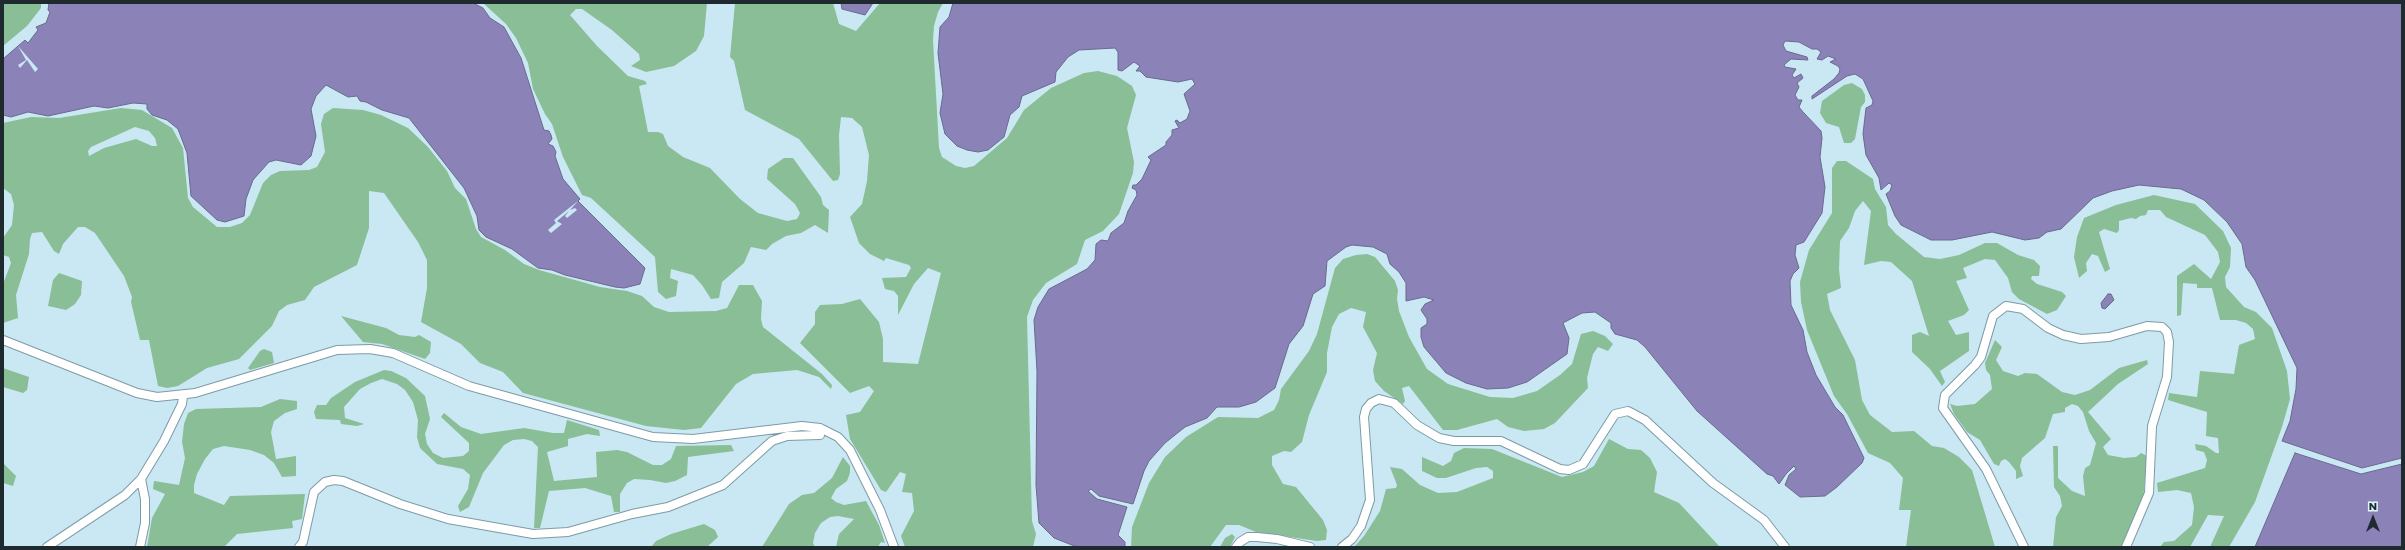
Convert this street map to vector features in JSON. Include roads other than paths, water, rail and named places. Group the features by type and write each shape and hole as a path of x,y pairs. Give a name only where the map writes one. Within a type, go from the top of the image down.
{"street":[{"path":"2024,547 1986,468 1943,408 1945,395 1972,369 1981,357 1993,316 2006,306 2023,309 2048,328 2063,335 2081,339 2109,337 2147,326 2162,327 2167,332 2169,342 2166,377 2152,426 2149,493 2126,547"},
{"path":"3,340 137,393 157,397 183,396 324,353 352,348 370,349 393,354 469,386 653,436 693,439 802,426 820,428 838,437 850,450 880,510 894,547"},
{"path":"47,547 125,495 141,479 164,441 182,404 183,396"},
{"path":"1342,547 1352,539 1361,526 1370,500 1364,417 1366,409 1371,403 1380,399 1394,403 1417,425 1439,438 1454,441 1501,441 1560,469 1569,470 1583,464 1615,414 1620,411 1632,413 1645,420 1676,447 1713,483 1764,520 1785,547"},
{"path":"299,547 302,542 314,492 325,482 334,480 343,481 400,504 448,519 533,534 568,532 632,514 668,507 723,485 772,441 787,436 820,435 820,428"},
{"path":"140,547 144,523 145,499 141,479"},
{"path":"1236,547 1240,542 1248,537 1257,537 1277,539 1310,547"}]}
